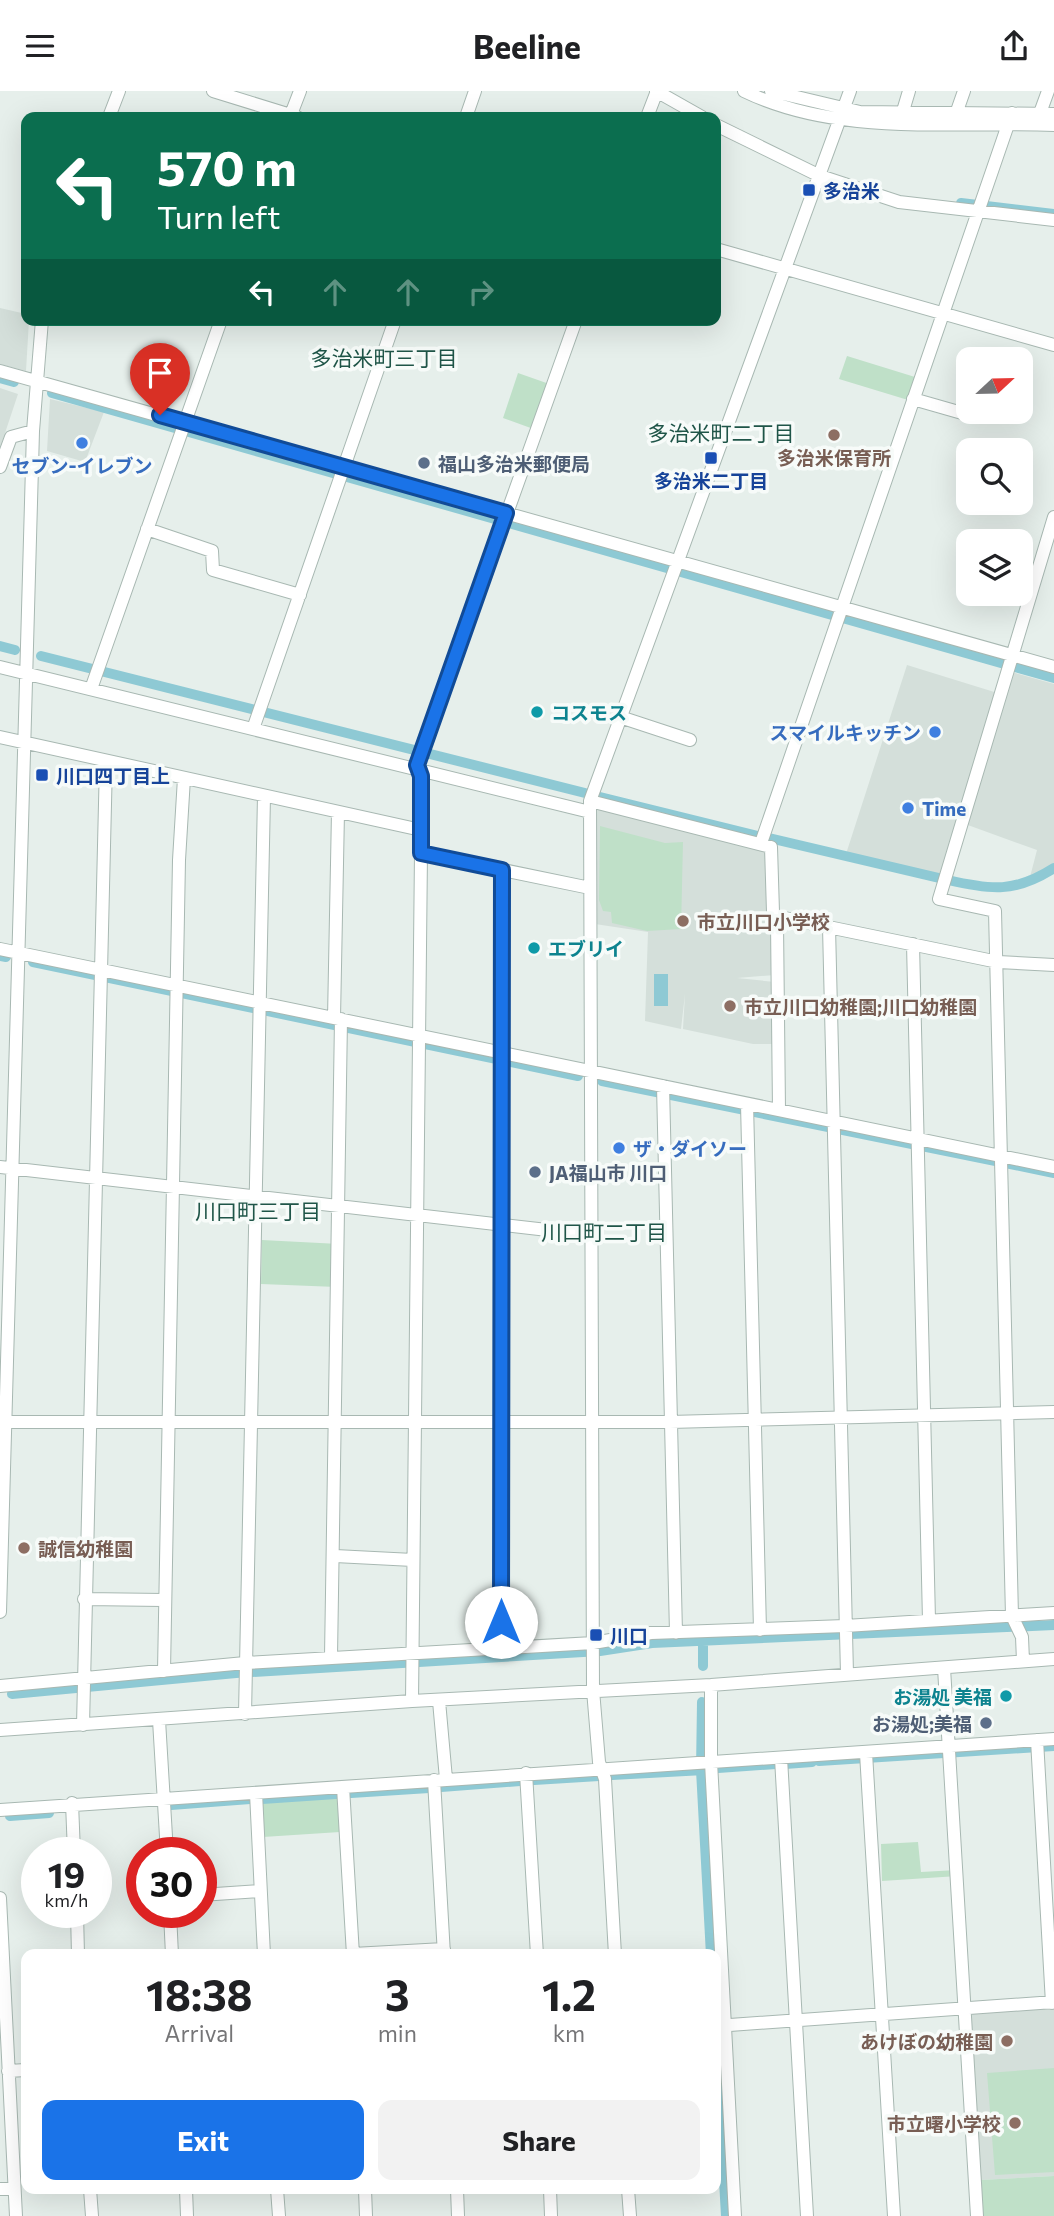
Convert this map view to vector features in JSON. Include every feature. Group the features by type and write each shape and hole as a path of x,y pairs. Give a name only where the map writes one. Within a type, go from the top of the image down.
{"street":[{"path":"111,112 119,91"},
{"path":"213,91 277,112"},
{"path":"294,112 300,91"},
{"path":"468,112 475,91"},
{"path":"649,112 657,91 693,112"},
{"path":"744,91 770,95 843,116 1010,118 1040,113 1054,114"},
{"path":"615,1949 606,1779 601,1769 592,1651 590,806 620,717 787,270 850,91"},
{"path":"903,111 909,91"},
{"path":"957,111 964,91"},
{"path":"1040,113 1048,91"},
{"path":"843,116 903,111 957,111 1054,125"},
{"path":"761,843 1010,118"},
{"path":"721,127 820,176 899,202 1054,220"},
{"path":"721,250 1054,345"},
{"path":"0,1612 7,1168 20,953 33,431 42,326"},
{"path":"91,689 219,326"},
{"path":"253,729 393,326"},
{"path":"412,1701 415,1214 421,853 417,765 574,326"},
{"path":"0,370 183,428 1009,661 1054,667"},
{"path":"913,399 956,412"},
{"path":"0,467 11,437 33,431"},
{"path":"1023,1661 1022,1637 1012,1616 995,911 939,899 1054,517"},
{"path":"147,529 212,551 213,570 300,595"},
{"path":"0,667 419,770 761,843 773,849 779,1110"},
{"path":"620,717 690,740"},
{"path":"0,737 25,745 421,830"},
{"path":"83,1725 106,762"},
{"path":"164,1671 176,985 184,778"},
{"path":"245,1714 264,796"},
{"path":"331,1657 335,1556 338,812"},
{"path":"421,853 590,888"},
{"path":"501,1647 502,870"},
{"path":"775,916 998,962 1054,965"},
{"path":"829,927 847,1674"},
{"path":"913,944 929,1620"},
{"path":"0,949 1054,1167"},
{"path":"663,1086 676,1633"},
{"path":"747,1104 760,1630"},
{"path":"7,1168 337,1203 591,1235"},
{"path":"3,1422 670,1422 1054,1412"},
{"path":"335,1556 413,1560"},
{"path":"84,1599 164,1600"},
{"path":"0,1686 245,1663 412,1651 501,1647 592,1651 651,1633 845,1626 1054,1613"},
{"path":"0,1730 412,1701 711,1685 1054,1659"},
{"path":"944,1668 951,1747 977,2216"},
{"path":"711,1685 704,1763 715,1949"},
{"path":"439,1701 444,1949"},
{"path":"159,1720 166,1837"},
{"path":"0,1810 72,1803 1054,1739"},
{"path":"721,2025 1053,2003 1037,1740"},
{"path":"866,1753 894,2216"},
{"path":"780,1758 807,2216"},
{"path":"526,1773 537,1949"},
{"path":"343,1787 353,1949"},
{"path":"256,1793 264,1949"},
{"path":"72,1803 73,1837"},
{"path":"217,1894 259,1891"},
{"path":"0,1898 16,2216"},
{"path":"77,1928 78,1949"},
{"path":"171,1928 172,1949"},
{"path":"721,2038 735,2216"},
{"path":"8,2071 21,2070"},
{"path":"0,2189 14,2189"},
{"path":"90,2194 92,2216"},
{"path":"186,2194 187,2216"},
{"path":"277,2194 279,2216"},
{"path":"365,2194 366,2216"},
{"path":"457,2194 458,2216"},
{"path":"550,2194 551,2216"},
{"path":"628,2194 630,2216"}],"shaded area":[{"path":"0,308 21,313 21,326 29,326 26,371 0,364"},
{"path":"0,388 18,394 0,448"},
{"path":"50,399 104,412 85,462 47,451"},
{"path":"907,665 1004,695 1012,672 1054,684 1054,863 1030,877 1037,850 965,824 948,876 846,854"},
{"name":"市立川口小学校","path":"600,809 768,850 775,975 737,978 775,982 775,1044 753,1044 683,1029 685,994 681,1029 645,1021 648,932 595,924 596,811"},
{"name":"市立曙小学校","path":"1054,2008 1054,2176 981,2180 969,2016 972,2013"}],"green space":[{"path":"847,356 915,377 908,400 839,379"},
{"path":"518,373 555,386 539,431 503,418"},
{"path":"600,826 665,843 683,842 681,929 647,931 612,923 611,912 603,911 599,900"},
{"path":"262,1240 339,1244 337,1287 261,1284"},
{"path":"337,1796 340,1832 263,1837 261,1800"},
{"path":"918,1842 921,1872 957,1870 958,1876 882,1881 881,1844"},
{"name":"市立曙小学校","path":"1054,2068 1054,2172 995,2175 987,2073"},
{"path":"1054,2176 1054,2216 983,2216 981,2180"}],"water":[{"path":"654,974 668,974 668,1006 654,1006"}],"waterway":[{"path":"961,203 1054,214"},
{"path":"0,378 14,382"},
{"path":"52,393 1054,678"},
{"path":"0,646 15,650"},
{"path":"41,656 585,793"},
{"path":"600,797 758,836"},
{"path":"769,838 939,878"},
{"path":"948,880 977,886 1002,887 1027,882 1054,868"},
{"path":"0,956 6,957"},
{"path":"33,962 578,1076"},
{"path":"602,1081 1054,1173"},
{"path":"12,1694 236,1673 600,1651 652,1643 1054,1625"},
{"path":"703,1642 703,1666"},
{"path":"702,1702 701,1770 711,1949"},
{"path":"819,1761 1054,1746"},
{"path":"785,1764 812,1762"},
{"path":"718,1768 776,1764"},
{"path":"612,1775 704,1770"},
{"path":"534,1780 599,1776"},
{"path":"441,1787 520,1781"},
{"path":"351,1793 429,1788"},
{"path":"262,1799 336,1794"},
{"path":"171,1805 250,1799"},
{"path":"10,1816 49,1813"},
{"path":"721,2126 726,2216"}],"place":[{"name":"多治米","path":"809,190"},
{"name":"多治米保育所","path":"834,435"},
{"name":"セブン-イレブン","path":"82,443"},
{"name":"多治米二丁目","path":"711,458"},
{"name":"福山多治米郵便局","path":"424,463"},
{"name":"コスモス","path":"537,712"},
{"name":"スマイルキッチン","path":"935,732"},
{"name":"川口四丁目上","path":"42,775"},
{"name":"Time","path":"908,808"},
{"name":"市立川口小学校","path":"683,921"},
{"name":"エブリイ","path":"534,948"},
{"name":"市立川口幼稚園;川口幼稚園","path":"730,1006"},
{"name":"ザ・ダイソー","path":"619,1148"},
{"name":"JA福山市 川口","path":"535,1172"},
{"name":"誠信幼稚園","path":"24,1548"},
{"name":"川口","path":"596,1635"},
{"name":"お湯処 美福","path":"1006,1696"},
{"name":"お湯処;美福","path":"986,1723"},
{"name":"あけぼの幼稚園","path":"1007,2041"},
{"name":"市立曙小学校","path":"1015,2123"}],"district":[{"name":"多治米町三丁目","path":"384,357"},
{"name":"多治米町二丁目","path":"721,432"},
{"name":"川口町三丁目","path":"258,1210"},
{"name":"川口町二丁目","path":"604,1231"}],"route":[{"path":"160,415 506,513 417,765 421,776 421,853 502,870 501,1622"}]}
